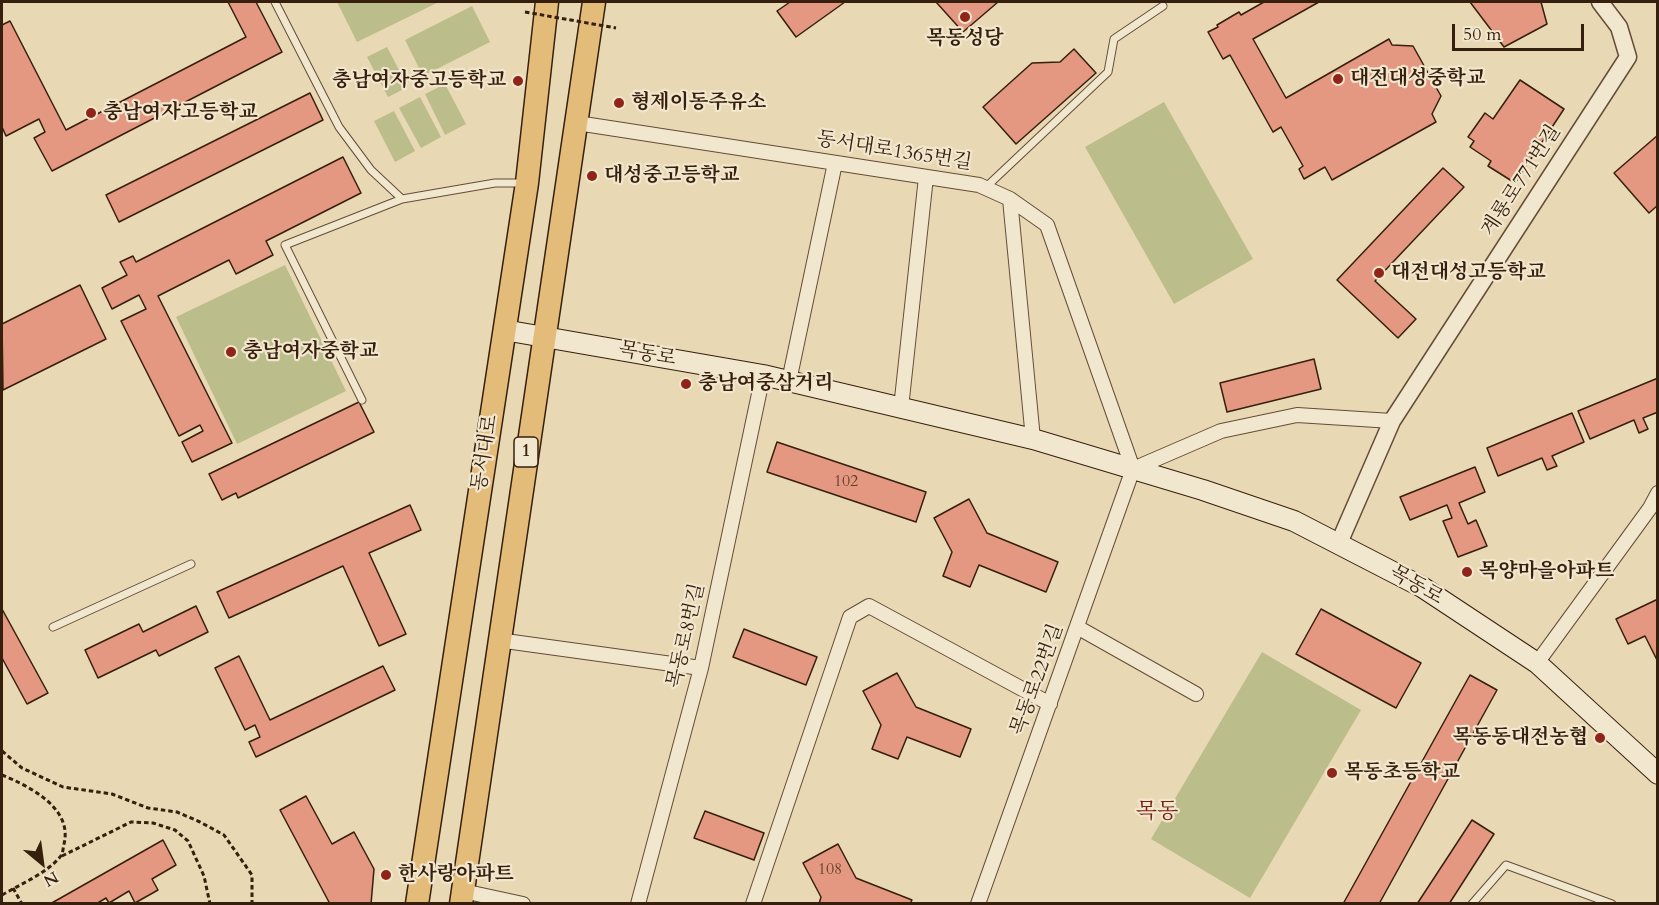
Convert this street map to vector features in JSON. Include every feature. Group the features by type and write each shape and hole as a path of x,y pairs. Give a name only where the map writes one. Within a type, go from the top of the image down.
{"main road":[{"name":"동서대로","path":"417,903 527,183 546,2"},
{"name":"동서대로","path":"462,897 498,640 594,2"},
{"name":"목동로","path":"504,330 763,375 1033,439 1203,490 1294,521 1422,587 1537,663 1658,774"}],"street":[{"name":"계룡로771번길","path":"1338,543 1392,421 1628,57 1619,27 1600,2"},
{"name":"동서대로1365번길","path":"577,123 979,185 1010,199 1047,225 1133,469"},
{"path":"789,381 835,163"},
{"path":"901,408 926,177"},
{"path":"1010,199 1033,439"},
{"name":"목동로8번길","path":"638,903 701,668 763,375"},
{"path":"1133,469 1221,431 1297,415 1392,421"},
{"name":"목동로22번길","path":"978,903 1133,469"},
{"path":"1537,663 1658,493"},
{"path":"753,903 850,617 869,606 1050,704"},
{"path":"1077,627 1196,694"},
{"path":"498,640 701,668"},
{"name":"동서대로","path":"462,897 523,903"}],"lane":[{"path":"275,2 339,127 371,170 402,199"},
{"path":"985,188 1108,72 1114,39 1163,6"},
{"path":"362,400 285,245 402,199 495,183 527,183"},
{"path":"53,627 191,564"},
{"path":"1472,903 1506,865 1612,903"}],"path":[{"path":"525,12 616,28"},
{"path":"2,751 34,776 45,778 63,787 112,794 148,808 177,812 224,836 252,875 252,903"},
{"path":"2,775 24,784 60,814 66,835 62,856"},
{"path":"2,894 40,873 62,856 130,822 153,823 175,830 188,841 204,876 210,903"},
{"path":"13,888 22,903"}],"green space":[{"path":"337,2 439,2 357,42"},
{"path":"472,6 490,42 423,76 405,40"},
{"path":"387,47 408,87 388,97 367,57"},
{"path":"445,84 466,124 445,135 425,94"},
{"path":"420,97 441,137 421,148 399,108"},
{"path":"1164,102 1253,259 1174,304 1085,147"},
{"path":"394,111 415,151 395,162 374,121"},
{"path":"285,265 346,391 237,444 176,317"},
{"path":"1262,652 1361,710 1250,898 1151,839"}],"building":[{"path":"228,2 256,2 282,52 52,171 34,138 45,132 39,119 6,136 2,127 2,25 10,21 66,130 246,37"},
{"path":"790,2 845,2 796,37 777,11"},
{"name":"목동성당","path":"936,2 998,2 963,32"},
{"path":"1264,2 1319,2 1253,39 1286,98 1389,39 1392,45 1413,46 1441,96 1432,114 1436,122 1332,180 1325,167 1304,179 1299,169 1303,166 1281,127 1273,132 1230,55 1223,59 1208,32 1239,12 1241,15"},
{"path":"1470,2 1541,2 1547,24 1504,47"},
{"path":"1074,49 1096,73 1016,144 983,107 1032,63 1060,62"},
{"path":"1520,80 1564,109 1515,183 1488,166 1491,161 1470,147 1474,141 1468,137 1485,113 1493,119"},
{"path":"310,93 323,120 119,222 106,195"},
{"path":"1658,135 1658,205 1649,213 1614,173"},
{"path":"343,157 361,193 266,241 273,255 236,274 229,260 158,296 232,443 192,462 182,442 203,431 200,425 179,436 121,321 146,309 139,295 112,309 102,288 127,275 120,262 133,256 136,262"},
{"path":"1443,168 1464,187 1375,281 1416,319 1398,338 1337,280"},
{"path":"80,285 106,339 3,390 2,324"},
{"path":"1314,359 1321,389 1227,412 1220,383"},
{"path":"1658,378 1658,412 1643,418 1648,429 1639,433 1634,420 1590,439 1578,411"},
{"path":"359,402 374,432 238,498 236,493 222,500 209,474"},
{"path":"1572,413 1584,442 1552,456 1557,466 1547,470 1542,458 1498,476 1487,448"},
{"path":"777,442 926,492 916,522 767,472"},
{"path":"1475,467 1485,492 1459,503 1468,524 1476,520 1487,546 1458,557 1443,521 1452,518 1447,505 1410,520 1400,497"},
{"path":"969,499 987,533 1058,562 1046,592 979,565 970,587 943,576 952,552 934,518"},
{"path":"410,505 421,530 369,553 406,634 379,646 343,566 229,618 217,592"},
{"path":"1658,599 1658,662 1645,636 1628,644 1616,619"},
{"path":"196,606 208,632 159,656 156,650 98,678 85,650 139,624 143,632"},
{"path":"2,609 48,693 27,704 2,658"},
{"path":"1321,609 1421,663 1396,708 1296,654"},
{"path":"744,629 817,657 806,685 733,657"},
{"path":"239,656 270,720 383,666 395,690 256,757 249,742 260,737 255,725 245,730 215,668"},
{"path":"897,673 916,707 971,729 960,757 907,737 898,759 872,749 881,725 863,691"},
{"path":"1470,675 1497,690 1379,904 1343,904"},
{"path":"306,796 332,844 354,832 374,869 371,904 330,904 280,810"},
{"path":"705,811 764,833 754,860 694,838"},
{"path":"1472,820 1494,834 1449,904 1417,904"},
{"path":"163,840 176,865 152,879 158,890 135,903 129,891 109,903 106,898 96,904 50,904"},
{"path":"838,844 856,878 912,900 910,904 819,904 821,897 803,863"}],"place":[{"name":"목동성당","path":"965,17"},
{"name":"대전대성중학교","path":"1338,79"},
{"name":"충남여자중고등학교","path":"518,81"},
{"name":"형제이동주유소","path":"619,103"},
{"name":"충남여자고등학교","path":"91,113"},
{"name":"대성중고등학교","path":"592,176"},
{"name":"대전대성고등학교","path":"1379,273"},
{"name":"충남여자중학교","path":"231,352"},
{"name":"충남여중삼거리","path":"686,384"},
{"name":"목양마을아파트","path":"1467,572"},
{"name":"목동동대전농협","path":"1600,738"},
{"name":"목동초등학교","path":"1332,773"},
{"name":"한사랑아파트","path":"386,875"}],"district":[{"name":"목동","path":"1157,813"}]}
